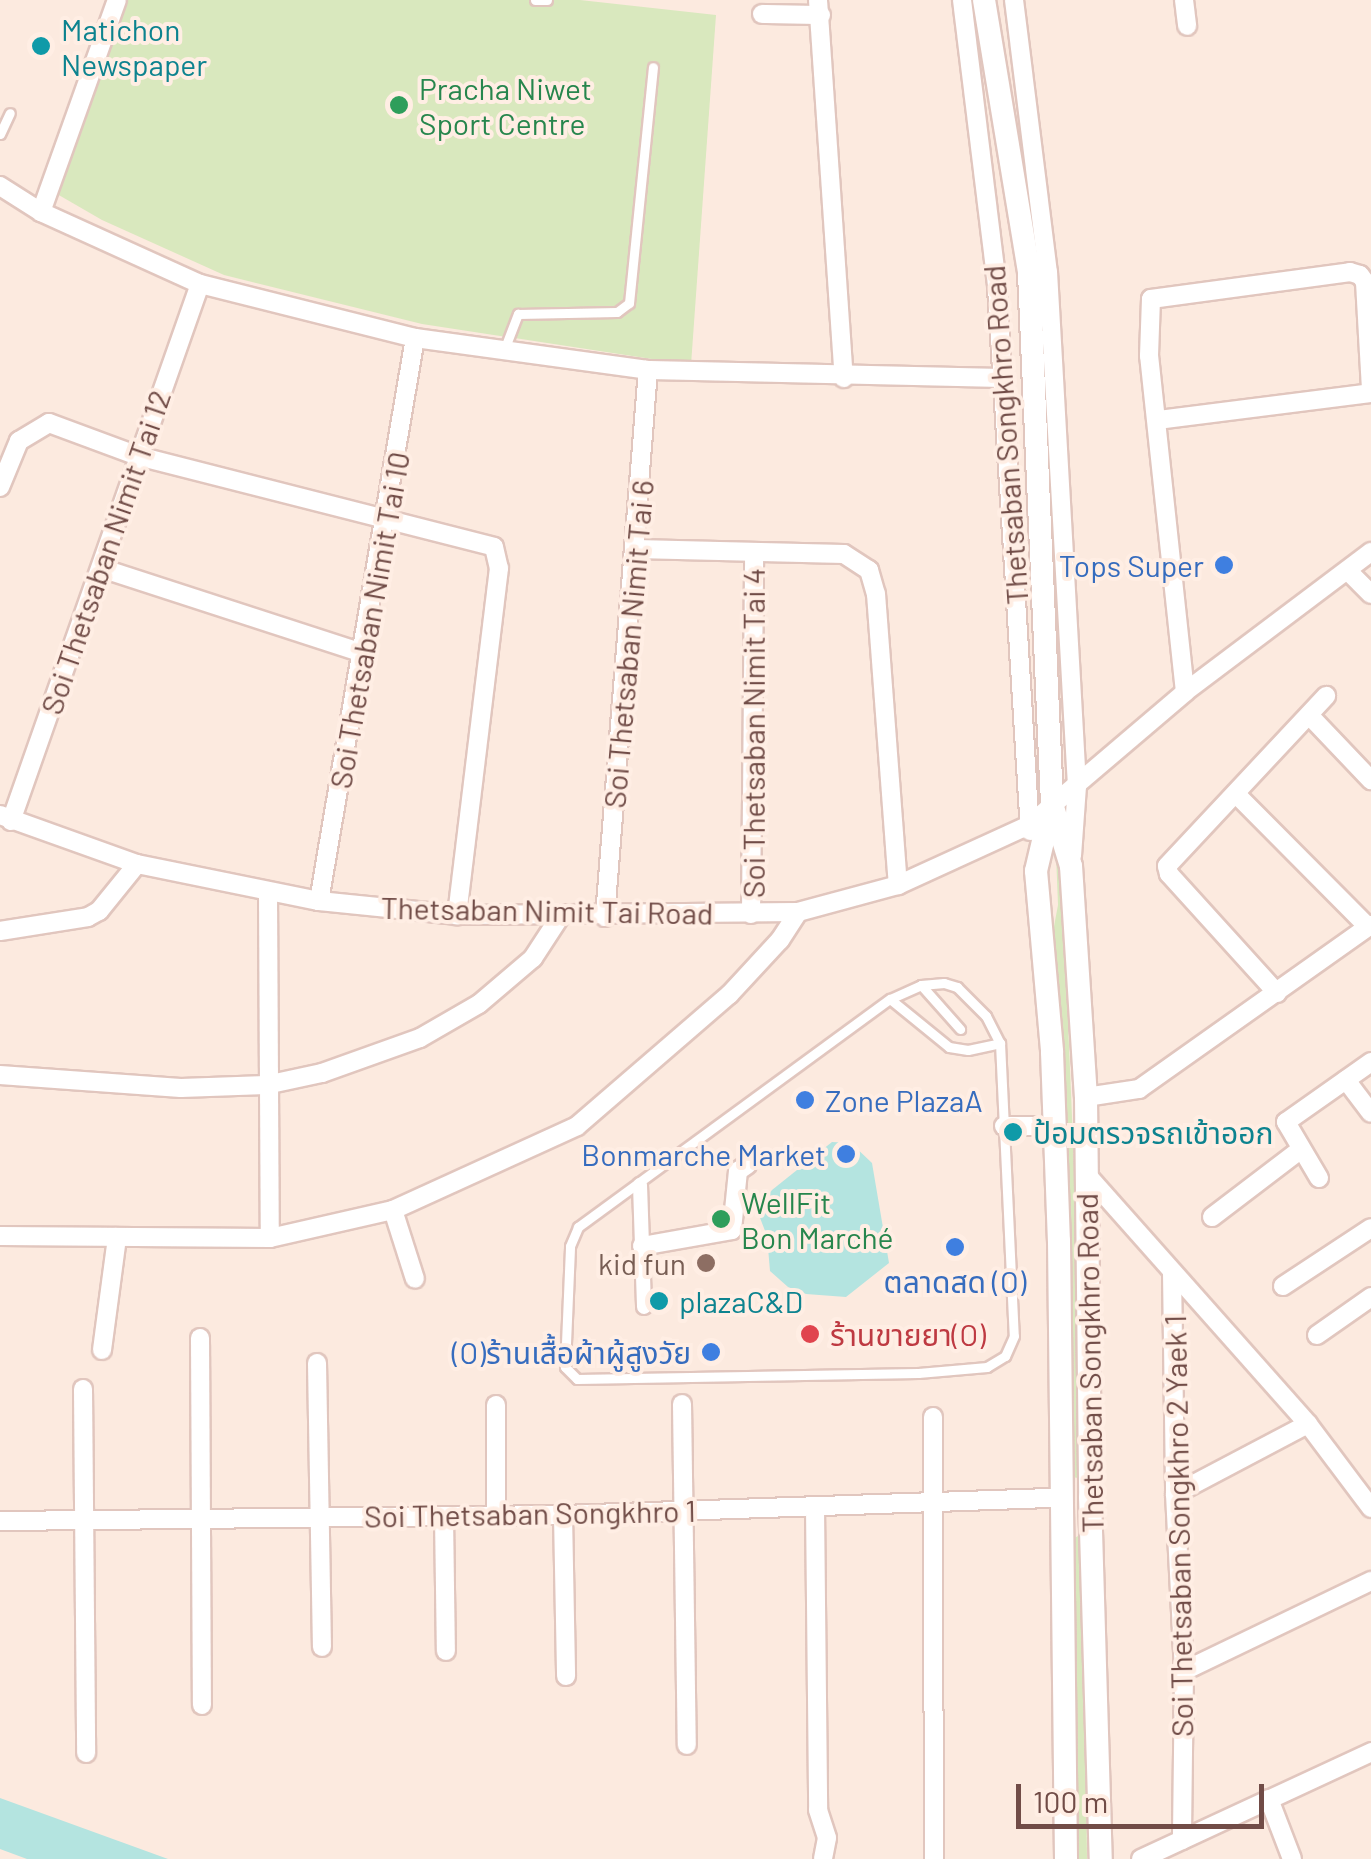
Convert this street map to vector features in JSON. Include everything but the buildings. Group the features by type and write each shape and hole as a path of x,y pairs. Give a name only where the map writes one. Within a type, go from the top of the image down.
{"street":[{"path":"42,212 117,0"},
{"name":"Thetsaban Songkhro Road","path":"962,0 983,153 1004,378 1029,824 1055,1126 1066,1859"},
{"name":"Thetsaban Songkhro Road","path":"984,0 1029,273 1052,804 1071,866"},
{"name":"Thetsaban Songkhro Road","path":"1014,0 1048,272 1078,786 1071,866 1086,1097 1090,1497 1101,1859"},
{"path":"1184,0 1187,26"},
{"path":"762,14 819,8 844,378"},
{"path":"0,209 4,189 42,212 200,284 416,338 648,370 844,378 1004,378"},
{"path":"1158,420 1371,391 1365,282 1360,275 1350,272 1154,297 1148,304 1149,356 1185,692"},
{"name":"Soi Thetsaban Nimit Tai 12","path":"6,818 200,284"},
{"name":"Soi Thetsaban Nimit Tai 10","path":"319,901 416,338"},
{"name":"Soi Thetsaban Nimit Tai 6","path":"605,917 648,370"},
{"path":"0,487 19,441 42,424 138,456 488,544 499,559 456,914"},
{"path":"636,549 844,554 868,570 876,594 898,885"},
{"name":"Soi Thetsaban Nimit Tai 4","path":"751,914 754,552"},
{"name":"Thetsaban Nimit Tai Road","path":"6,818 138,864 268,894 319,901 456,914 605,917 798,912 898,885 1029,824 1185,692 1371,552"},
{"path":"100,568 363,653"},
{"path":"1349,572 1371,594"},
{"path":"1278,993 1167,869 1326,696"},
{"path":"1308,714 1371,780"},
{"path":"1086,1097 1138,1089 1370,926 1236,794"},
{"name":"Thetsaban Songkhro Road","path":"1036,871 1052,804"},
{"path":"0,931 88,917 99,911 138,864"},
{"path":"268,894 266,1085 270,1238"},
{"path":"0,1236 270,1238 393,1210 577,1126 729,995 780,940 798,912"},
{"path":"0,1075 181,1088 266,1085 322,1074 420,1038 479,1004 532,958 561,915"},
{"path":"1319,1178 1286,1122 1371,1062"},
{"path":"1346,1080 1371,1113"},
{"path":"1004,1126 1055,1126"},
{"path":"1212,1217 1300,1150"},
{"path":"642,1246 666,1246 732,1230 738,1171 747,1166"},
{"path":"1087,1176 1308,1424 1371,1508"},
{"path":"640,1185 644,1308"},
{"path":"393,1210 415,1280"},
{"path":"1282,1286 1371,1228"},
{"path":"102,1350 116,1237"},
{"name":"Soi Thetsaban Songkhro 2 Yaek 1","path":"1172,1272 1174,1494 1184,1671 1182,1840"},
{"path":"1317,1335 1371,1296"},
{"path":"200,1338 202,1705"},
{"path":"318,1363 322,1647"},
{"path":"83,1389 86,1754"},
{"path":"682,1404 687,1744"},
{"path":"496,1405 496,1516"},
{"path":"932,1417 936,1506 934,1859"},
{"path":"1174,1494 1308,1424"},
{"path":"1060,1498 1090,1497"},
{"name":"Soi Thetsaban Songkhro 1","path":"0,1520 564,1515 685,1509 936,1506 1060,1498"},
{"path":"814,1507 818,1810 826,1838 824,1859"},
{"path":"564,1515 566,1676"},
{"path":"444,1516 446,1650"},
{"path":"1184,1671 1371,1581"},
{"path":"1141,1859 1371,1752"},
{"path":"1268,1800 1292,1859"}],"lane":[{"path":"536,0 547,0"},
{"path":"503,352 518,314 617,312 629,302 653,67"},
{"path":"0,134 10,114"},
{"path":"944,982 970,996 1000,1043 1014,1336 1005,1356 987,1367 918,1374 577,1379 565,1367 570,1246 578,1227 890,999 922,984 944,982"},
{"path":"922,984 960,1029"},
{"path":"890,999 949,1047 968,1050 1000,1043"}],"green space":[{"name":"Pracha Niwet Sport Centre","path":"125,0 580,0 716,15 691,365 422,324 224,275 102,220 57,194"},
{"path":"1056,854 1061,858 1075,1187 1081,1473 1078,1478 1072,1477 1052,937 1058,905"},
{"path":"1078,1536 1083,1542 1087,1859 1075,1859 1073,1539"}],"water":[{"path":"832,1142 851,1143 872,1163 889,1263 846,1297 806,1294 788,1287 770,1271 767,1236 757,1210 772,1190"},
{"path":"0,1798 168,1859 27,1859 0,1849"}],"place":[{"name":"Matichon Newspaper","path":"41,46"},
{"name":"Pracha Niwet Sport Centre","path":"399,105"},
{"name":"Tops Super","path":"1224,565"},
{"name":"Zone PlazaA","path":"805,1100"},
{"name":"ป้อมตรวจรถเข้าออก","path":"1013,1132"},
{"name":"Bonmarche Market","path":"846,1154"},
{"name":"WellFit Bon Marché","path":"721,1219"},
{"name":"ตลาดสด (O)","path":"955,1247"},
{"name":"kid fun","path":"706,1263"},
{"name":"plazaC&D","path":"659,1301"},
{"name":"ร้านขายยา(O)","path":"810,1334"},
{"name":"(O)ร้านเสื้อผ้าผู้สูงวัย","path":"711,1352"}]}
